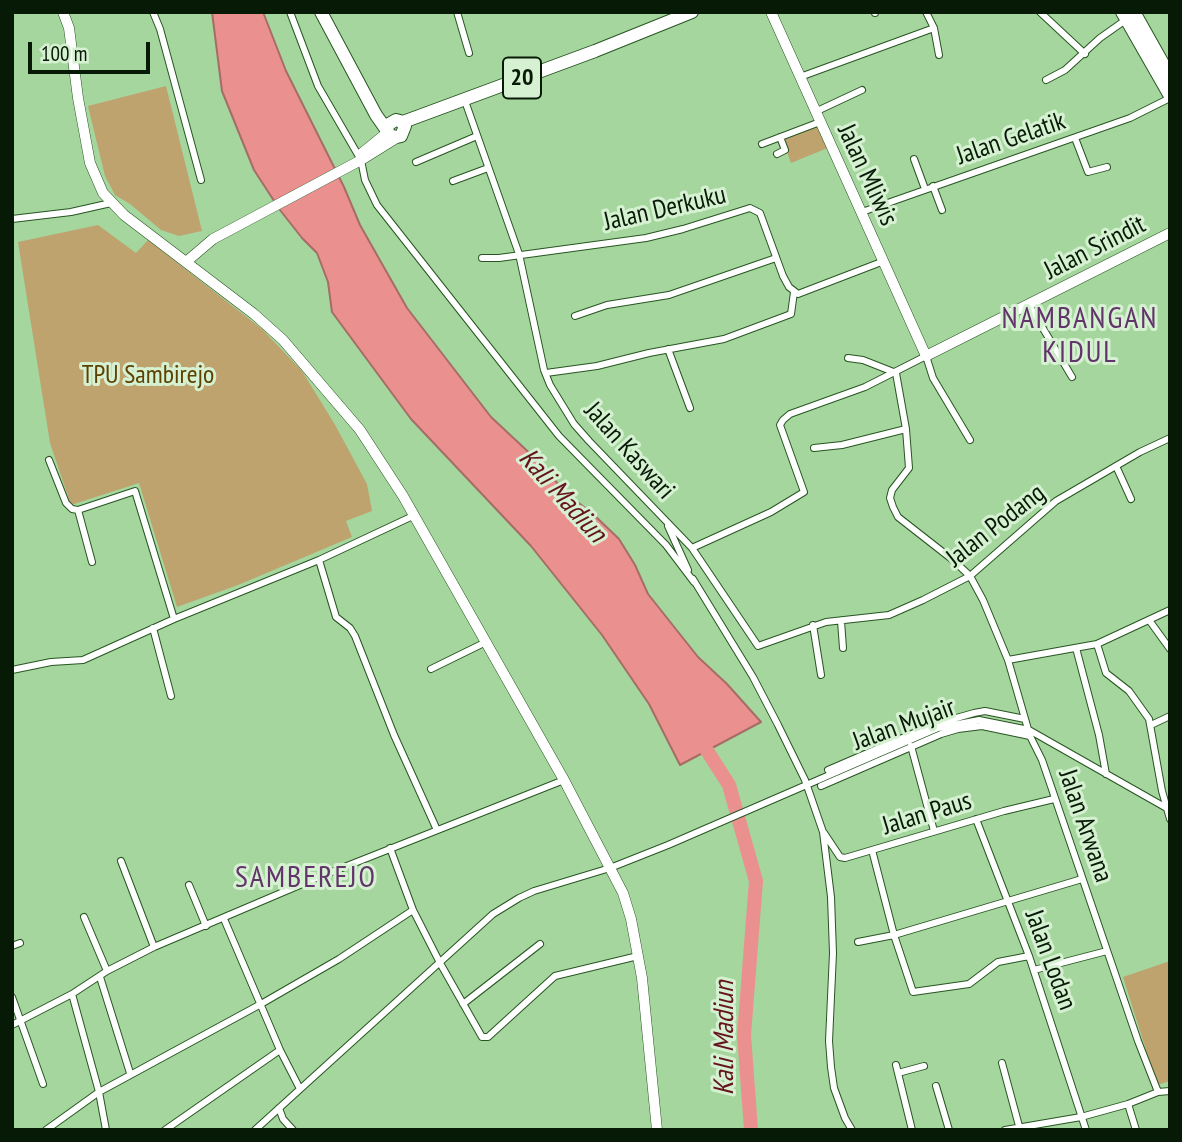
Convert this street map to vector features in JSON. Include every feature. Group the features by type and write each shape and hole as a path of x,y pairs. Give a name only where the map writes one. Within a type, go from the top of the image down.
{"highway":[{"path":"321,12 370,104 396,129"},
{"name":"20","path":"396,129 692,12"},
{"path":"1132,14 1170,76"},
{"path":"1132,14 1170,97"}],"main road":[{"path":"64,12 90,163 103,193 111,203 254,314 283,340 360,430 415,516 564,780 623,893 638,956 657,1130"},
{"name":"Jalan Mliwis","path":"771,12 926,356"},
{"path":"186,262 214,239 357,160 396,129"},
{"name":"Jalan Srindit","path":"926,356 1170,233"}],"street":[{"path":"153,12 201,180"},
{"path":"289,12 318,86 377,205 559,436 666,545 694,582 753,677 805,784 823,832 831,897 833,953 829,1041 831,1067 834,1088 852,1130"},
{"path":"457,12 469,53"},
{"path":"926,12 934,28 939,55"},
{"path":"1040,12 1085,54"},
{"path":"1046,80 1065,70 1100,38 1132,14"},
{"path":"800,77 934,28"},
{"path":"762,144 780,137 862,90"},
{"name":"Jalan Gelatik","path":"862,212 1130,118 1170,97"},
{"name":"Jalan Kaswari","path":"465,101 519,254 550,385 574,424 632,488 692,548 758,646"},
{"path":"416,162 477,136"},
{"path":"777,154 785,150 780,137"},
{"path":"1074,138 1088,172 1107,167"},
{"path":"914,159 942,210"},
{"path":"453,181 488,167"},
{"path":"12,219 71,212 111,203"},
{"name":"Jalan Derkuku","path":"482,258 646,238 750,208 760,213 783,276 794,292"},
{"path":"575,316 620,302 657,298 776,258"},
{"path":"546,373 597,366 724,339 772,323 793,312 794,292 803,293 884,261"},
{"path":"1029,305 1072,377"},
{"path":"668,349 690,408"},
{"path":"692,548 771,512 804,492 780,425 790,414 896,373 926,356 933,378 970,440"},
{"path":"848,358 863,360 896,373"},
{"path":"896,373 906,429 909,466 892,489 890,498 898,517 970,576"},
{"path":"814,448 906,429"},
{"name":"Jalan Podang","path":"758,646 813,625 889,615 970,576 1056,501 1170,438"},
{"path":"49,460 66,503 72,509 78,510 135,491 174,619"},
{"path":"1116,466 1131,499"},
{"path":"78,510 92,562"},
{"path":"12,670 51,662 83,660 174,619 319,560 415,516"},
{"path":"666,521 694,582"},
{"path":"319,560 336,617 351,628 355,636 394,735 437,830"},
{"name":"Jalan Arwana","path":"970,576 1008,660 1025,719 1042,760 1158,1092"},
{"path":"1008,660 1097,644 1170,610"},
{"path":"1149,620 1170,649"},
{"path":"841,621 843,648"},
{"path":"813,625 821,675"},
{"path":"153,628 171,696"},
{"path":"431,669 486,642"},
{"path":"1097,644 1106,673 1129,691 1151,725 1162,791 1170,819"},
{"path":"1076,648 1099,735 1106,774"},
{"path":"817,775 934,724 974,713 985,712 1025,719"},
{"path":"1151,725 1170,716"},
{"name":"Jalan Mujair","path":"255,1130 493,914 519,898 610,868 938,728 959,722 991,721 1030,733 1168,809"},
{"path":"821,786 940,734 982,726 1030,733"},
{"path":"911,747 934,831"},
{"path":"12,1025 154,947 390,848 564,780"},
{"path":"1162,791 1170,790"},
{"name":"Jalan Paus","path":"823,832 841,857 856,855 1054,799"},
{"name":"Jalan Lodan","path":"976,819 1034,970 1086,1130"},
{"path":"390,848 413,910 482,1037 486,1038 555,976 638,956"},
{"path":"872,850 894,935 913,992 970,984 998,962 1029,956"},
{"path":"121,861 154,947"},
{"path":"858,942 894,935 1082,879"},
{"path":"188,886 206,926"},
{"path":"46,1130 130,1073 261,1004 339,959 413,910"},
{"path":"84,917 107,971"},
{"path":"224,919 280,1050 300,1089"},
{"path":"12,946 20,943"},
{"path":"463,1004 540,944"},
{"path":"1034,970 1107,951"},
{"path":"100,977 130,1073"},
{"path":"72,994 99,1092 106,1130"},
{"path":"12,997 43,1084"},
{"path":"165,1130 280,1050"},
{"path":"1002,1063 1017,1128"},
{"path":"896,1065 912,1130"},
{"path":"898,1073 924,1066"},
{"path":"936,1086 949,1130"},
{"path":"1005,1130 1081,1117 1128,1104 1158,1092 1170,1091"},
{"path":"1128,1104 1136,1130"},
{"path":"279,1108 283,1119 293,1130"}],"green space":[{"path":"166,86 202,231 179,236 161,230 115,195 105,176 88,106"},
{"path":"819,123 830,147 791,163 782,138"},
{"name":"TPU Sambirejo","path":"98,225 136,253 148,240 262,329 302,371 367,484 372,511 346,521 352,537 238,585 177,607 139,483 71,505 50,443 18,242"},
{"path":"1170,961 1170,1081 1157,1085 1123,977"}],"water":[{"path":"212,12 263,12 286,71 360,225 407,308 491,417 538,461 566,493 619,539 648,594 698,657 761,722 680,765 649,704 602,635 531,546 411,419 332,312 328,282 317,253 280,210 254,170 222,91"}],"waterway":[{"name":"Kali Madiun","path":"697,735 729,785 756,881 744,1035 751,1130"}],"district":[{"name":"NAMBANGAN KIDUL","path":"1080,336"},
{"name":"SAMBEREJO","path":"306,878"}]}
